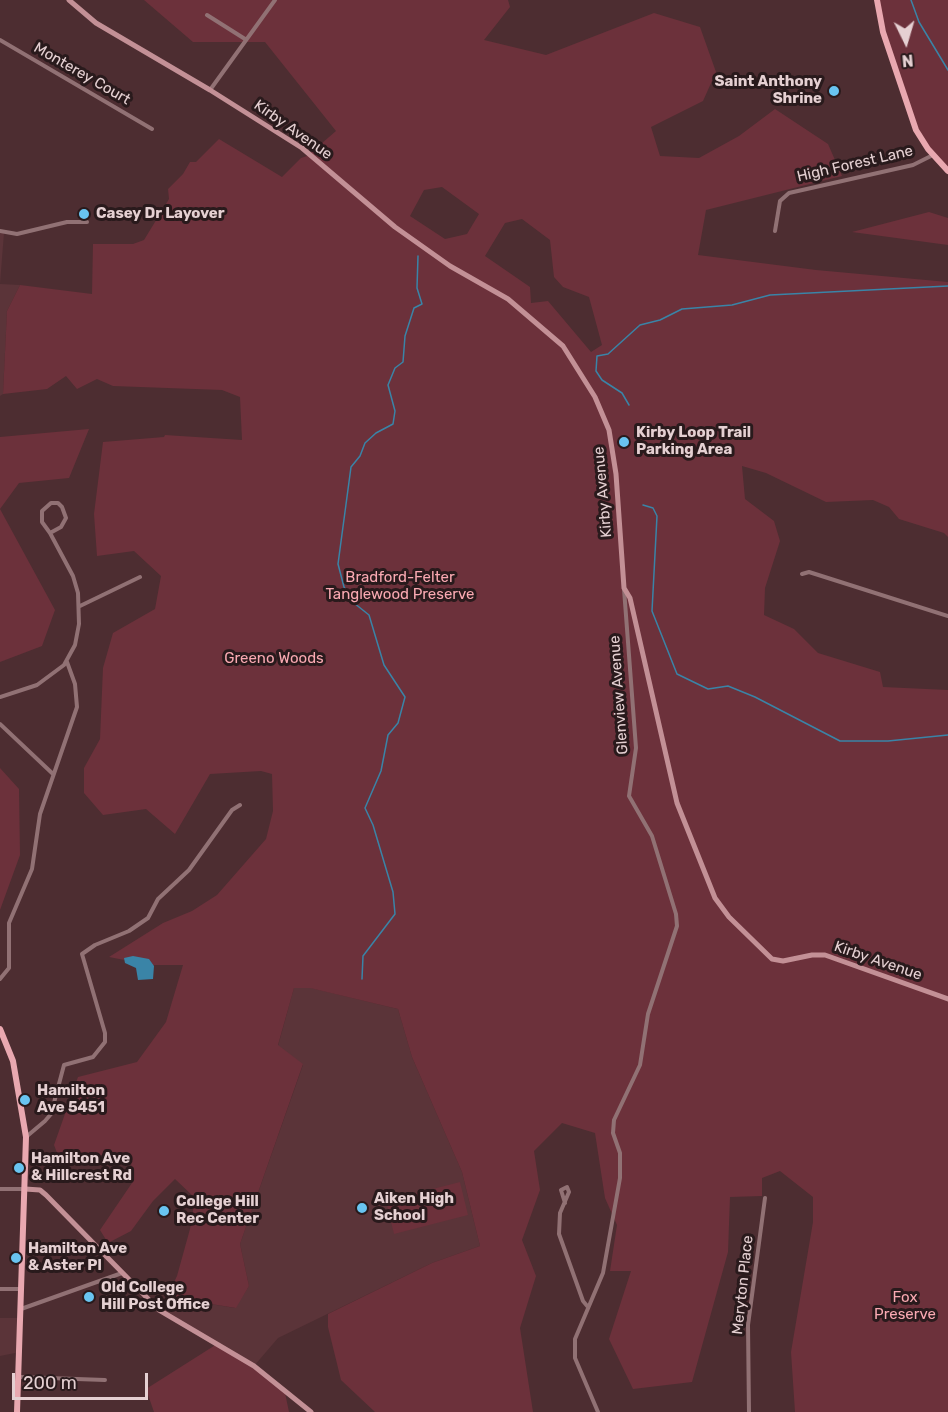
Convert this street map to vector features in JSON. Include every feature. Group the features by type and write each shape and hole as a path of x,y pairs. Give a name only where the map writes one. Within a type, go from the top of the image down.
{"main road":[{"path":"877,0 883,32 916,130 933,155 948,171"},
{"path":"0,1029 13,1061 26,1137 20,1377 17,1412"}],"street":[{"name":"Kirby Avenue","path":"69,0 96,23 210,90 302,148 408,237 450,266 508,299 563,346 595,397 609,430 620,512 619,544 624,588 630,598 677,803 715,898 729,917 772,959 783,961 812,955 825,955 948,999"},
{"path":"210,90 275,0"},
{"path":"207,15 245,39"},
{"name":"Monterey Court","path":"0,40 152,129"},
{"name":"High Forest Lane","path":"775,231 780,201 789,193 913,165 933,155"},
{"path":"0,231 17,234 67,222 87,222"},
{"path":"0,697 37,686 67,662 77,634 80,606 73,576 42,522 42,511 51,503 58,504 62,507 66,518 62,527 50,533"},
{"path":"802,574 808,572 948,616"},
{"path":"80,606 140,577"},
{"name":"Glenview Avenue","path":"598,1412 574,1352 575,1339 603,1273 620,1178 620,1153 613,1132 614,1120 640,1065 648,1014 677,926 652,836 629,796 636,748 624,588"},
{"path":"0,979 9,968 9,923 32,869 40,814 77,707 75,684 67,662"},
{"path":"0,724 53,774"},
{"path":"26,1137 45,1122 51,1113 64,1065 93,1057 105,1042 105,1033 82,954 95,945 129,931 148,918 158,899 189,870 232,810 240,805"},
{"path":"0,1189 40,1190 159,1310 254,1366 311,1412"},
{"name":"Meryton Place","path":"749,1412 748,1325 765,1198"},
{"path":"564,1203 560,1214 559,1234 583,1301 588,1307"},
{"path":"21,1309 122,1273"},
{"path":"0,1289 21,1289"},
{"path":"20,1377 105,1380"}],"shaded area":[{"path":"0,231 4,233 0,284"},
{"path":"0,284 20,285 7,311 3,394 0,396"},
{"name":"Aiken High School","path":"295,984 398,1009 412,1057 462,1172 480,1246 432,1263 278,1338 254,1366 159,1310 167,1297 235,1308 249,1286 240,1244 303,1065 278,1046"},
{"path":"0,1318 21,1318 20,1352 0,1356"}],"green space":[{"path":"144,0 508,0 510,7 484,40 546,55 654,13 700,27 716,72 703,101 651,127 660,156 699,158 739,136 775,109 828,144 842,176 706,210 698,255 816,270 948,282 948,537 944,533 899,519 889,507 873,500 826,502 766,473 742,466 745,499 774,521 780,541 765,588 764,615 794,629 818,653 880,672 883,687 948,690 948,1412 795,1412 791,1352 813,1222 813,1197 780,1171 762,1178 762,1196 730,1197 728,1252 692,1382 633,1389 609,1339 631,1271 610,1271 617,1225 605,1198 595,1133 562,1123 534,1151 540,1190 522,1240 536,1276 520,1328 533,1412 375,1412 341,1380 328,1327 328,1314 432,1263 480,1246 462,1172 412,1057 398,1009 310,988 294,988 278,1045 303,1064 240,1244 249,1286 236,1308 167,1297 177,1276 190,1229 195,1198 175,1179 153,1201 131,1231 108,1243 100,1230 134,1180 131,1163 102,1155 59,1158 54,1145 78,1077 137,1062 166,1022 183,965 150,965 109,957 163,923 192,911 217,895 266,839 273,811 272,774 261,771 210,774 175,834 146,809 103,815 84,793 84,768 100,739 103,668 113,633 155,609 161,576 134,551 97,556 94,514 103,442 164,437 165,435 242,440 240,397 222,390 113,386 97,379 77,389 66,376 47,389 3,394 7,311 20,285 92,294 93,244 133,244 144,240 169,199 168,189 183,174 190,162 196,162 219,139 282,177 301,158 307,156 336,131 265,42 193,42","holes":["442,187 479,214 467,234 445,239 410,216 424,190","522,219 550,240 554,277 563,287 589,297 602,345 591,352 548,301 531,303 530,287 485,256 505,223"]},
{"path":"877,0 948,0 948,171 933,155 909,111"},
{"path":"929,212 948,218 948,245 852,232"},
{"path":"89,429 69,478 19,483 0,509 0,437"},
{"path":"0,509 55,610 42,646 0,662"},
{"path":"0,768 19,789 20,855 0,910"},
{"path":"460,1182 468,1215 394,1234 386,1201"},
{"path":"217,1344 284,1388 289,1412 154,1412 146,1389"}],"water":[{"path":"133,956 149,959 154,966 153,979 138,980 136,968 125,963 124,958"}],"waterway":[{"path":"911,0 919,22 948,70"},
{"path":"362,979 363,956 395,914 393,892 373,825 365,808 381,771 388,735 398,723 405,697 384,665 369,615 354,603 344,587 338,564 351,467 360,456 365,443 376,433 393,424 395,411 388,385 395,368 403,362 405,336 414,308 422,304 417,288 418,256"},
{"path":"629,405 622,393 602,380 596,371 597,356 608,354 640,325 660,320 682,309 732,305 770,295 948,286"},
{"path":"643,505 653,508 657,516 652,611 677,674 708,689 728,686 755,697 840,741 888,741 948,735"}],"place":[{"name":"Saint Anthony Shrine","path":"834,91"},
{"name":"Casey Dr Layover","path":"84,214"},
{"name":"Kirby Loop Trail Parking Area","path":"624,442"},
{"name":"Hamilton Ave 5451","path":"25,1100"},
{"name":"Hamilton Ave & Hillcrest Rd","path":"19,1168"},
{"name":"Aiken High School","path":"362,1208"},
{"name":"College Hill Rec Center","path":"164,1211"},
{"name":"Hamilton Ave & Aster Pl","path":"16,1258"},
{"name":"Old College Hill Post Office","path":"89,1297"}],"park label":[{"name":"Bradford-Felter Tanglewood Preserve","path":"400,586"},
{"name":"Greeno Woods","path":"274,659"},
{"name":"Fox Preserve","path":"905,1306"}]}
